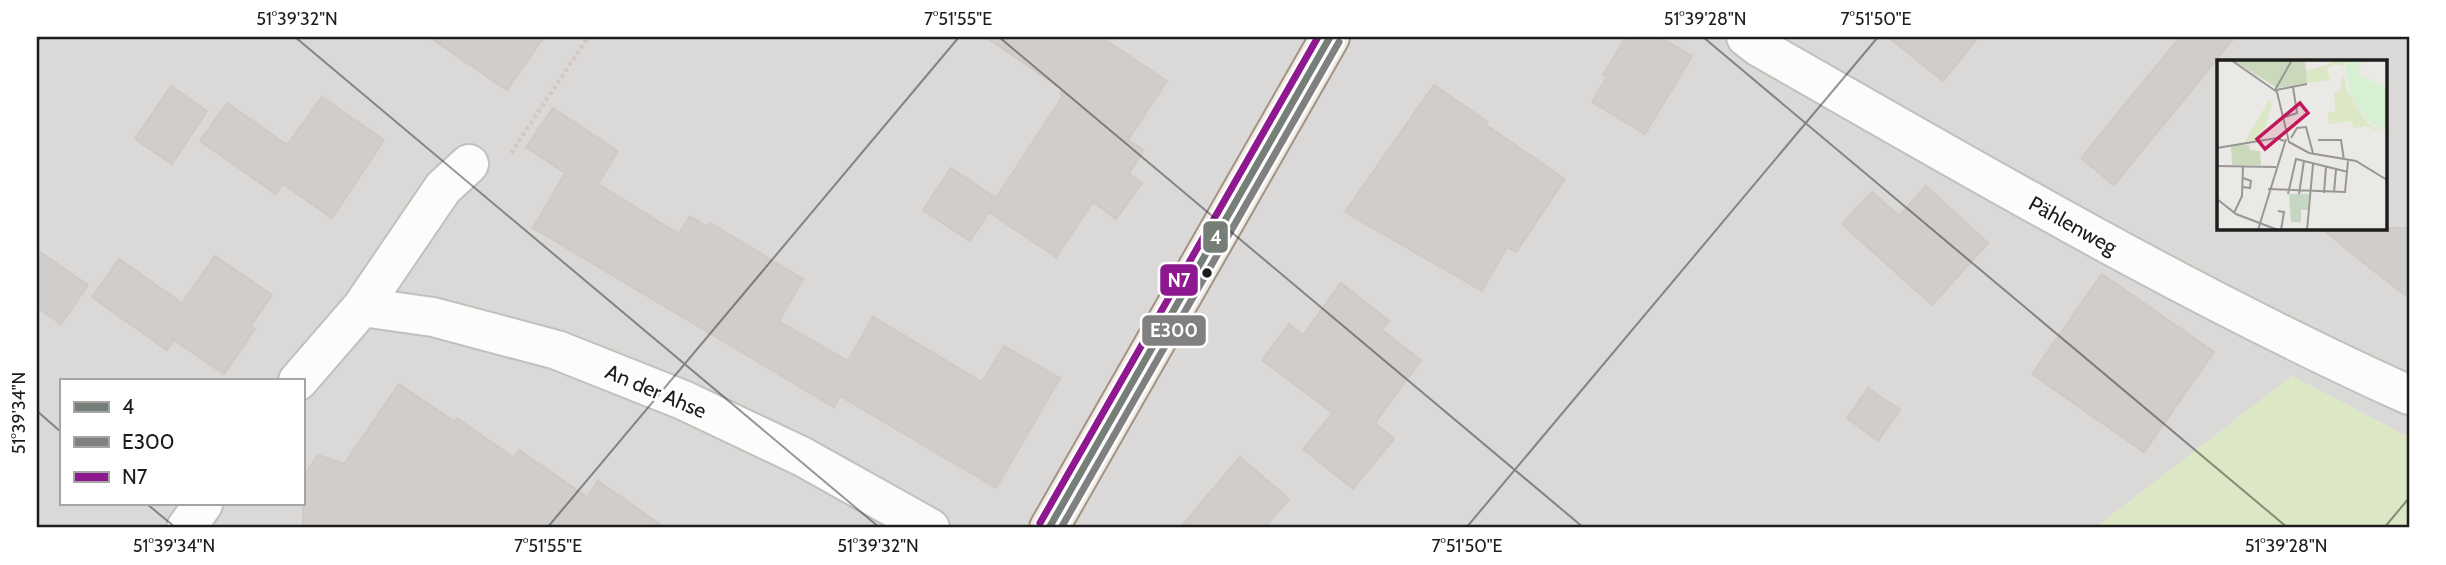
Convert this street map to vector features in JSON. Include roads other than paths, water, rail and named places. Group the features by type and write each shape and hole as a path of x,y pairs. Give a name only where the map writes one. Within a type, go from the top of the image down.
{"main road":[{"path":"1049,528 1330,37"}],"street":[{"name":"Pählenweg","path":"1746,37 1759,47 2105,244 2314,352 2409,395"},
{"path":"300,379 362,307 443,188 469,164"},
{"name":"An der Ahse","path":"362,307 433,317 557,350 683,400 803,457 930,528"},
{"path":"186,528 202,505"}]}
